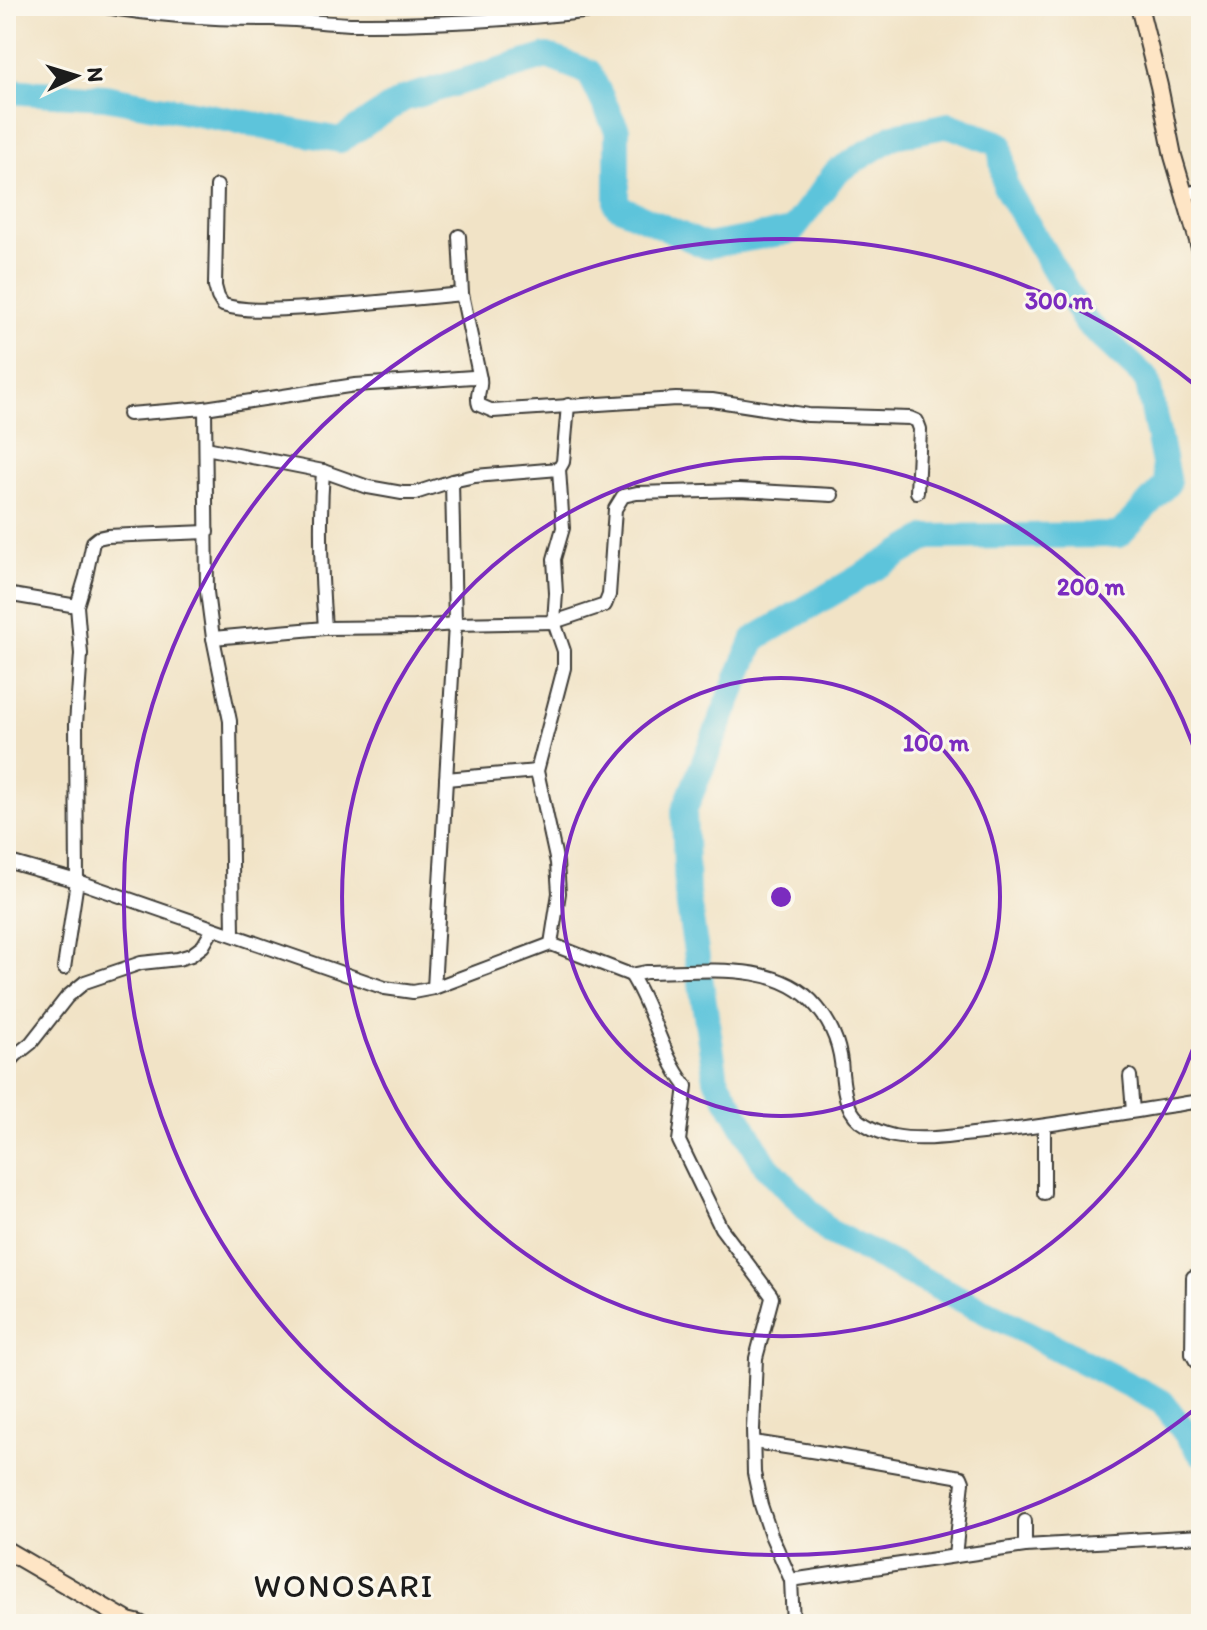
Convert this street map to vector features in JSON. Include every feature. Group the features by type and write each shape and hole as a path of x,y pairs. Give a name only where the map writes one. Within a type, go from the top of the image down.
{"street":[{"path":"100,6 241,20 348,24 452,22 635,6"},
{"path":"241,20 251,6"},
{"path":"1139,6 1183,195 1201,251"},
{"path":"217,186 215,286 223,305 288,309 462,294"},
{"path":"1183,195 1201,190"},
{"path":"459,236 462,294 481,383 477,399 479,405 493,411 508,411 676,399 712,400 808,415 910,418 917,421 920,429 917,492"},
{"path":"129,414 205,408 355,385 470,377 480,379"},
{"path":"551,944 559,893 557,863 537,771 564,668 564,651 554,622 554,559 563,528 559,469 563,462 568,405"},
{"path":"205,408 207,592 230,721 233,934"},
{"path":"206,448 323,471 368,487 402,493 415,493 475,476 559,469"},
{"path":"323,471 320,512 325,628"},
{"path":"434,988 455,624 452,481"},
{"path":"213,638 325,628 554,622 601,607 608,600 615,509 623,496 739,490 832,495"},
{"path":"64,968 76,893 76,724 81,654 77,606 93,542 98,538 127,534 207,532"},
{"path":"6,594 77,606"},
{"path":"446,779 537,771"},
{"path":"6,861 76,893 233,934 385,988 413,992 434,988 551,944 631,975 646,972 739,971 772,977 794,986 809,997 835,1033 844,1093 858,1121 895,1136 933,1138 1044,1126 1201,1101"},
{"path":"6,1066 11,1052 31,1043 67,997 85,982 141,963 191,955 203,946 213,929"},
{"path":"631,975 643,995 662,1046 686,1086 679,1141 721,1228 772,1298 756,1358 754,1473 771,1535 791,1580 793,1624"},
{"path":"1130,1076 1133,1111"},
{"path":"1044,1126 1044,1193"},
{"path":"1193,1277 1192,1354 1196,1361 1201,1362"},
{"path":"754,1442 961,1477 955,1556"},
{"path":"1025,1521 1025,1546"},
{"path":"791,1580 1025,1546 1201,1536"},
{"path":"6,1550 132,1623"}],"waterway":[{"path":"6,91 105,97 340,140 403,99 547,56 589,72 617,130 617,206 706,246 792,231 836,172 894,136 949,125 1000,144 1005,186 1084,320 1147,379 1168,483 1119,535 928,537 754,639 684,811 687,894 716,1079 765,1164 828,1231 1162,1402 1201,1453"}],"district":[{"name":"WONOSARI","path":"344,1586"}]}
